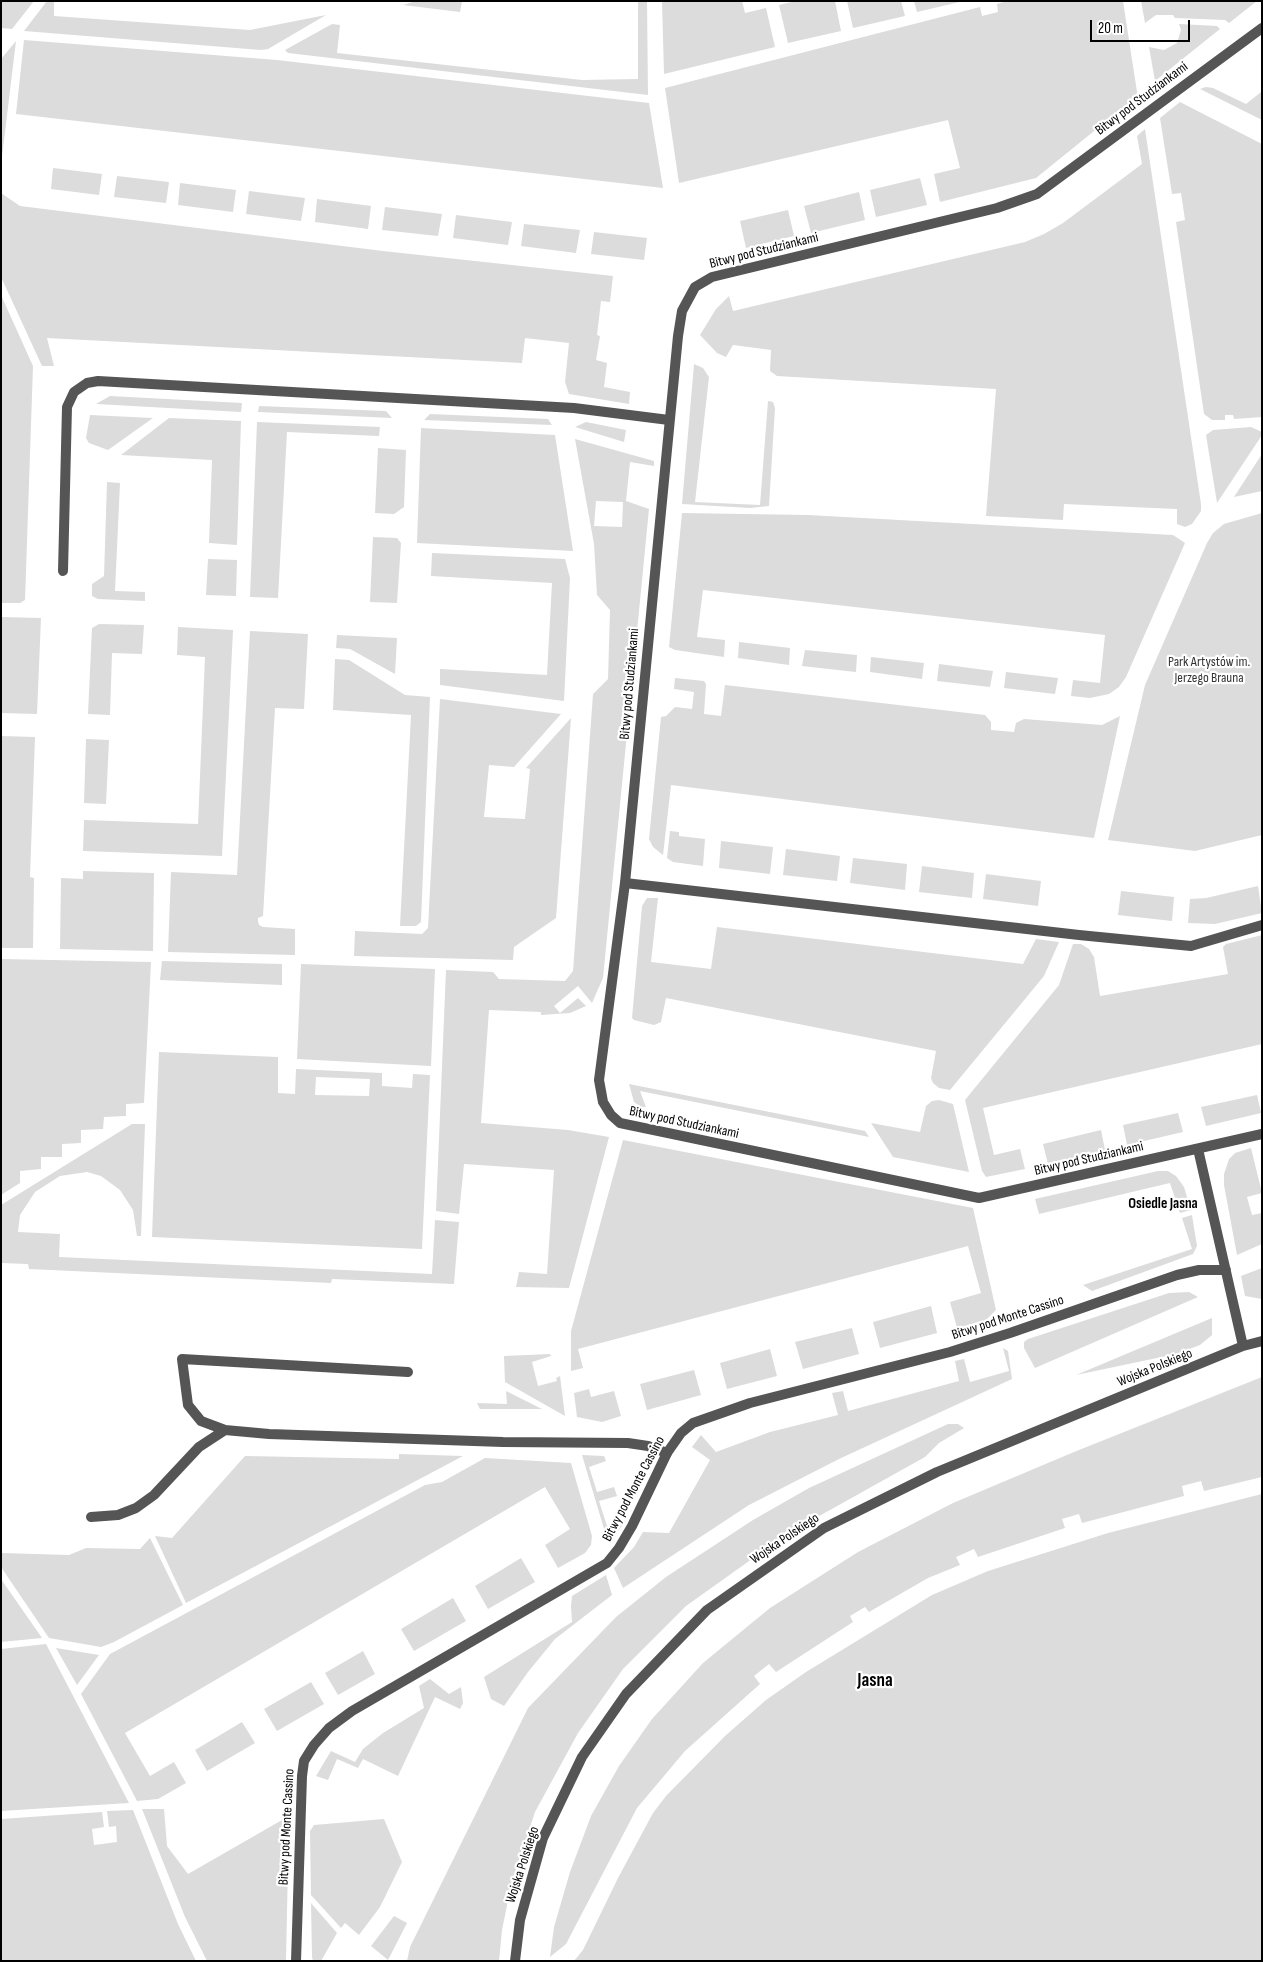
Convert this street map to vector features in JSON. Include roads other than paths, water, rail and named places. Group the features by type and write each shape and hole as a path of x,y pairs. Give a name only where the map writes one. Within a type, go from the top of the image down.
{"street":[{"name":"Bitwy pod Studziankami","path":"1262,28 1174,91 1037,194 997,208 712,277 695,287 682,311 669,420 625,883 599,1080 603,1102 611,1115 620,1123 979,1198 1262,1134"},
{"path":"63,570 67,407 74,392 87,383 98,381 554,407 669,420"},
{"path":"625,883 1191,946 1262,926"},
{"path":"1198,1149 1243,1346"},
{"name":"Bitwy pod Monte Cassino","path":"296,1961 302,1776 304,1761 314,1745 329,1728 352,1711 607,1563 620,1548 632,1526 667,1453 681,1433 693,1423 716,1414 950,1352 1177,1275 1199,1270 1226,1270"},
{"name":"Wojska Polskiego","path":"515,1961 520,1920 543,1838 582,1757 626,1694 707,1610 824,1528 937,1472 1243,1346 1262,1340"},
{"path":"408,1372 182,1359 188,1406 200,1421 225,1430 503,1442 628,1443 648,1446 667,1453"},
{"path":"91,1517 118,1515 136,1508 154,1495 198,1447 225,1430"}],"district":[{"name":"Osiedle Jasna","path":"1163,1204"},
{"name":"Jasna","path":"875,1681"}],"park label":[{"name":"Park Artystów im. Jerzego Brauna","path":"1209,670"}]}
